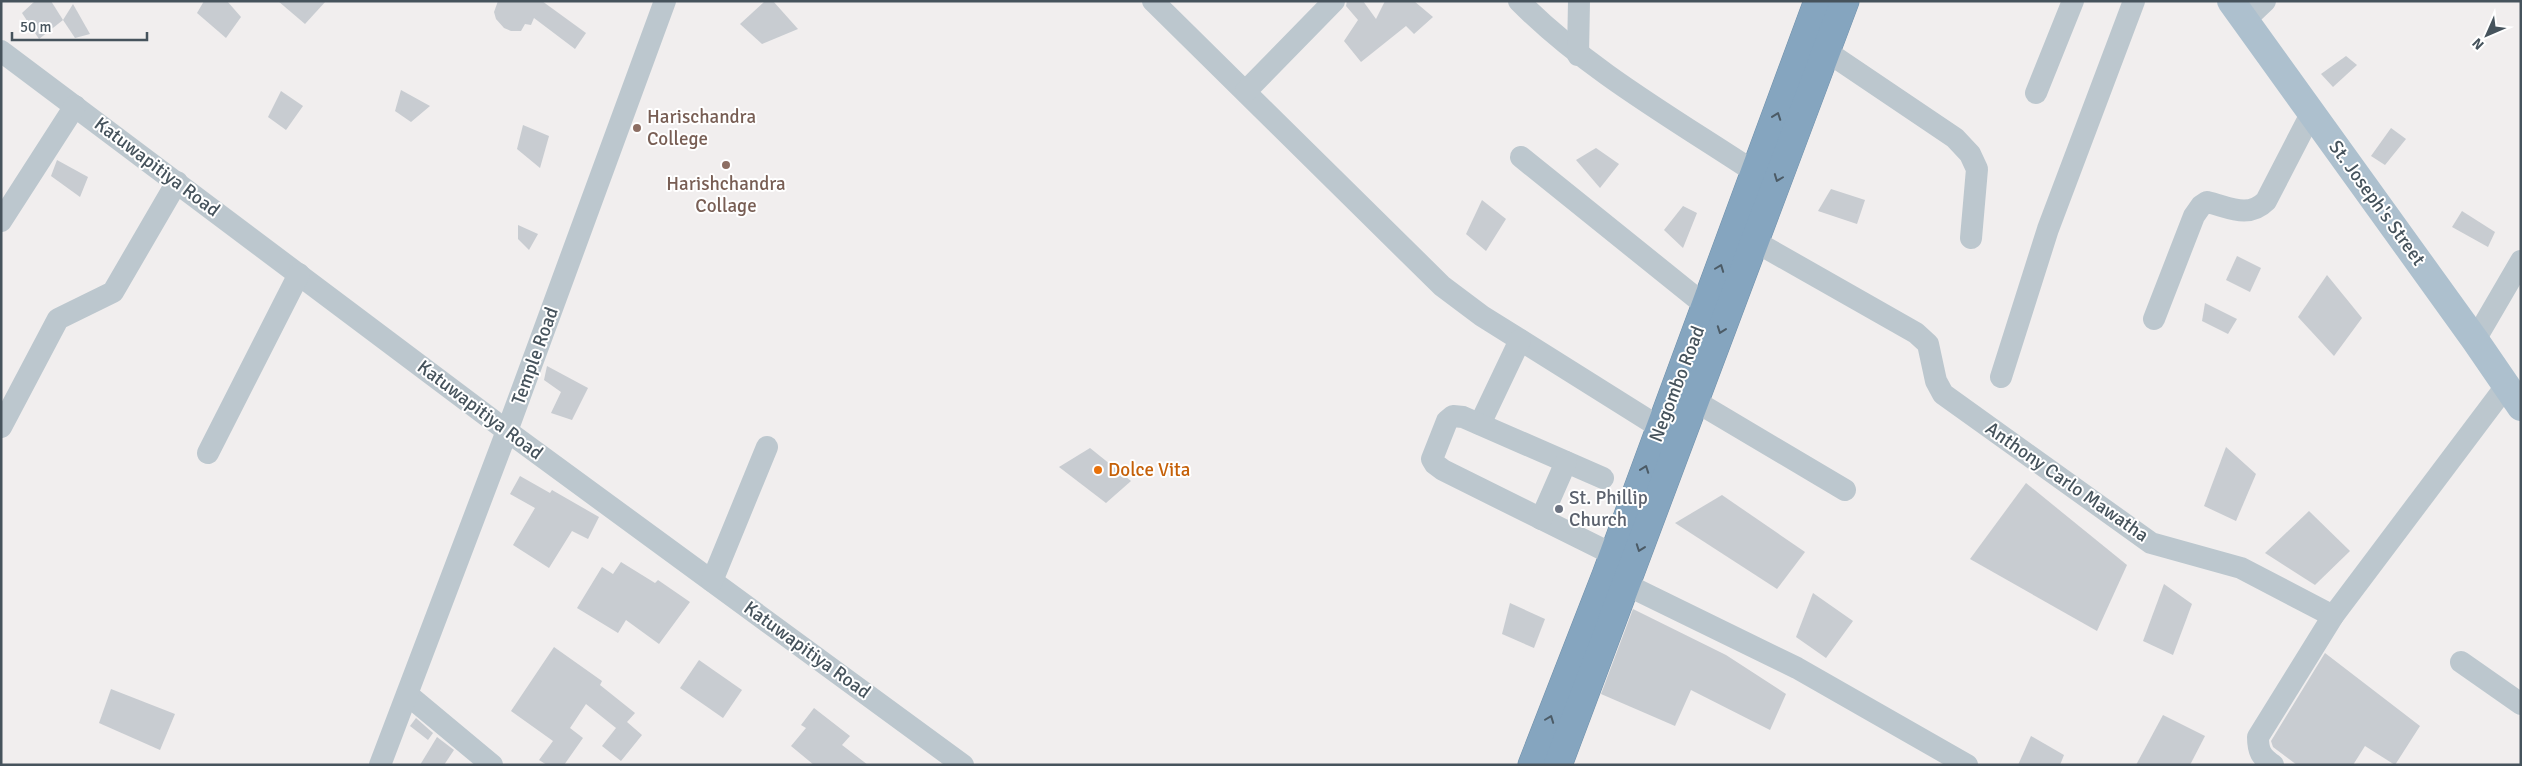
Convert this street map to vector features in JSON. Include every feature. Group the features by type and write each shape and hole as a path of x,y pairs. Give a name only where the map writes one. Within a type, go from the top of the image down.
{"highway":[{"name":"Negombo Road","path":"1558,765 1626,585 1706,306 1818,1"},
{"name":"Negombo Road","path":"1532,765 1614,555 1670,434 1695,401 1845,1"}],"main road":[{"name":"St. Joseph's Street","path":"2238,10 2475,340 2513,396"}],"street":[{"name":"Temple Road","path":"380,765 507,431 665,1"},
{"path":"1153,1 1442,286 1520,340 1670,434"},
{"path":"1246,91 1334,1"},
{"path":"1519,1 1548,31 1578,55 1756,173"},
{"path":"1578,55 1579,1"},
{"path":"2036,92 2073,1"},
{"path":"2001,377 2048,228 2134,1"},
{"path":"2238,10 2265,1"},
{"name":"Katuwapitiya Road","path":"1,51 507,431 963,765"},
{"path":"1826,51 1954,138 1970,154 1977,169 1971,238"},
{"path":"1,221 75,106"},
{"path":"2154,319 2194,216 2201,206 2207,202 2248,212 2259,208 2266,202 2312,112"},
{"path":"1521,157 1706,306"},
{"path":"1,427 58,318 113,292 177,182"},
{"name":"Anthony Carlo Mawatha","path":"1754,241 1916,333 1928,344 1936,381 1943,394 2151,543 2241,568 2333,616"},
{"path":"2475,340 2521,262"},
{"path":"208,453 299,274"},
{"path":"1480,424 1520,340"},
{"path":"2273,765 2265,760 2258,749 2258,737 2333,616 2513,396"},
{"path":"1695,401 1845,490"},
{"path":"1603,478 1463,417 1453,416 1447,421 1432,459 1435,464 1614,555"},
{"path":"712,581 767,447"},
{"path":"1541,519 1566,462"},
{"path":"1626,585 1797,668 1960,763"},
{"path":"2461,662 2521,704"},
{"path":"408,695 492,765"}],"building":[{"path":"35,1 51,1 63,20 39,39 22,13"},
{"path":"204,1 227,1 241,17 226,38 197,13"},
{"path":"278,1 326,1 305,24"},
{"path":"498,1 542,1 586,33 575,49 534,18 531,25 525,24 521,31 511,31 504,28 496,19 494,12"},
{"path":"765,1 773,1 798,29 762,44 740,24"},
{"path":"1347,1 1363,1 1376,19 1385,1 1414,1 1433,17 1414,34 1406,26 1361,62 1344,41 1358,20 1346,6"},
{"path":"73,4 90,34 75,38 63,20"},
{"path":"2346,56 2357,65 2333,87 2321,74"},
{"path":"401,90 430,106 411,122 395,111"},
{"path":"281,91 303,106 286,130 268,117"},
{"path":"523,125 549,136 540,168 517,149"},
{"path":"2391,128 2406,139 2385,165 2371,156"},
{"path":"1596,148 1619,164 1600,188 1576,160"},
{"path":"57,160 88,177 80,197 51,176"},
{"path":"1831,189 1865,200 1857,224 1818,211"},
{"path":"1482,200 1506,219 1486,251 1466,234"},
{"path":"1683,206 1697,213 1683,248 1664,230"},
{"path":"2462,211 2495,232 2488,247 2452,227"},
{"path":"518,225 538,234 529,250 518,239"},
{"path":"2237,256 2261,268 2250,292 2226,280"},
{"path":"2327,275 2362,318 2334,356 2298,317"},
{"path":"2205,303 2237,319 2228,334 2202,321"},
{"path":"547,366 588,388 572,420 551,413 561,392 544,380"},
{"path":"2226,447 2256,474 2236,521 2204,506"},
{"path":"1090,448 1131,481 1106,503 1059,467"},
{"path":"520,476 550,493 552,490 599,517 588,539 572,531 549,568 513,545 535,508 510,494"},
{"path":"2026,483 2127,565 2097,631 1970,559"},
{"path":"1722,495 1805,552 1777,589 1675,523"},
{"path":"2309,511 2350,551 2315,585 2265,553"},
{"path":"621,562 655,583 658,580 690,602 659,644 626,620 618,633 577,608 602,567 613,574"},
{"path":"2164,584 2192,604 2173,655 2143,641"},
{"path":"1813,593 1853,621 1826,658 1796,637"},
{"path":"1510,603 1545,619 1534,648 1502,634"},
{"path":"1633,609 1726,655 1786,694 1770,730 1691,690 1675,726 1601,694"},
{"path":"554,647 602,681 600,685 635,713 627,722 642,735 621,761 602,746 616,728 586,704 570,728 583,738 564,765 547,765 539,760 553,741 511,711"},
{"path":"2325,653 2420,726 2395,765 2365,746 2353,765 2297,765 2273,747 2271,741"},
{"path":"699,660 742,690 723,718 680,688"},
{"path":"111,689 175,714 160,750 99,723"},
{"path":"814,708 850,736 842,745 868,765 814,765 791,746 806,728 801,725"},
{"path":"2163,715 2205,736 2190,765 2136,765"},
{"path":"416,718 433,733 428,740 410,726"},
{"path":"2031,736 2064,755 2060,765 2018,765"},
{"path":"437,737 454,750 444,765 420,765"}],"place":[{"name":"Harischandra College","path":"637,128"},
{"name":"Harishchandra Collage","path":"726,165"},
{"name":"Dolce Vita","path":"1098,470"},
{"name":"St. Phillip Church","path":"1559,509"}]}
